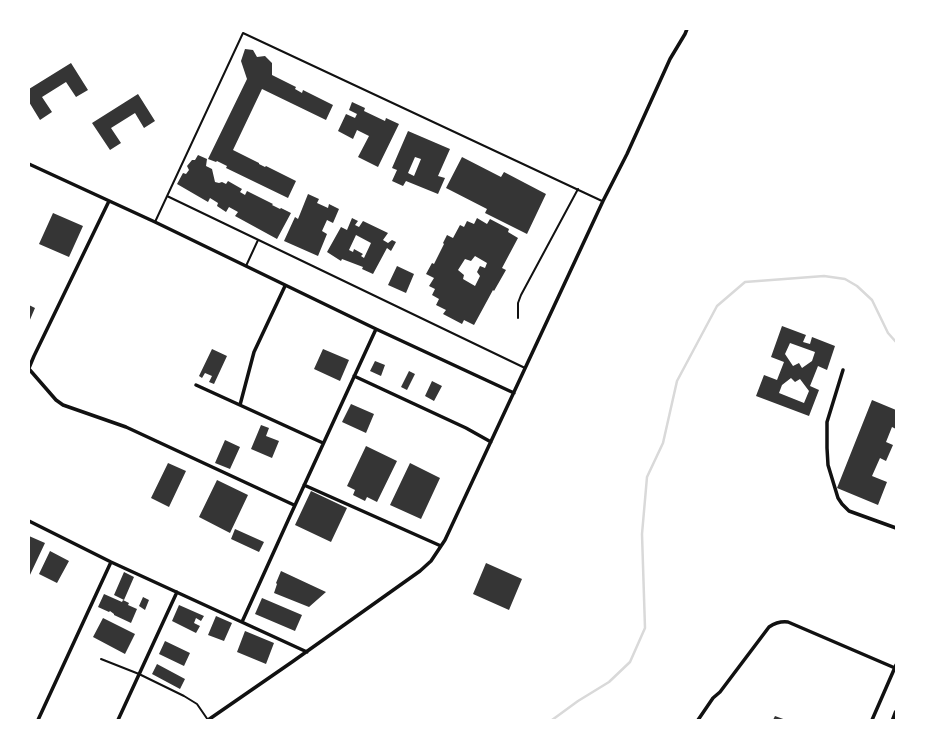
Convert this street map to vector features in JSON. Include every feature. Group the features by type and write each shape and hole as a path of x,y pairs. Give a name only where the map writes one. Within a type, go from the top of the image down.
{"street":[{"path":"208,720 307,652 420,571 431,561 445,540 603,201 628,154 670,59 687,29"},
{"path":"29,164 155,222 285,286 514,393"},
{"path":"109,201 29,368 56,400 63,405 126,427 294,505"},
{"path":"240,406 254,352 285,286"},
{"path":"242,622 294,505 376,329"},
{"path":"29,354 34,356"},
{"path":"843,370 828,422 828,465 838,498 849,511 896,528"},
{"path":"354,376 466,428 491,442"},
{"path":"196,385 323,443"},
{"path":"304,485 441,546"},
{"path":"29,521 111,562 307,652"},
{"path":"38,720 111,562"},
{"path":"118,720 177,592"},
{"path":"698,720 713,698 720,692 769,627 774,623 781,622 788,622 895,667 872,720"},
{"path":"893,720 896,712"}],"lane":[{"path":"155,222 243,33 603,201"},
{"path":"518,318 518,303 521,295 578,189"},
{"path":"167,196 526,368"},
{"path":"245,266 258,240"},
{"path":"101,659 139,674 184,696 197,704 208,720"}],"building":[{"path":"245,49 253,50 257,57 265,56 272,63 272,75 296,87 295,89 302,93 303,90 333,105 326,120 262,89 233,150 296,181 288,198 226,168 227,166 217,161 208,159 247,79 241,61"},
{"path":"71,63 88,90 76,97 66,82 42,97 52,112 40,120 29,102 29,89"},
{"path":"138,94 155,121 144,128 135,113 111,128 121,143 110,150 92,123"},
{"path":"352,102 365,108 364,111 385,121 386,118 399,124 378,167 358,157 369,136 357,130 353,139 338,131 346,114 355,118 357,114 349,110"},
{"path":"408,131 450,149 438,176 445,178 438,194 406,181 403,186 392,181 397,170 392,168","holes":["415,157 421,159 414,176 408,173"]},
{"path":"198,155 207,159 206,166 212,169 215,182 222,182 226,184 228,181 242,189 240,192 245,195 247,191 280,209 281,208 291,213 277,239 235,216 238,212 229,207 226,212 217,206 218,203 210,198 208,202 177,184 183,173 186,174 189,170 187,166 192,160 195,160"},
{"path":"462,157 501,177 504,172 546,194 527,234 485,213 487,209 446,188"},
{"path":"308,194 319,199 317,203 328,208 329,204 339,209 333,223 327,220 322,231 327,234 318,256 284,241 295,217 298,219"},
{"path":"53,213 83,226 69,257 39,244"},
{"path":"352,218 358,221 355,225 359,227 363,221 388,233 383,240 388,243 392,240 396,242 391,251 387,248 373,274 362,269 363,267 342,259 341,261 327,252 341,227 347,230","holes":["356,235 371,243 364,258 361,256 363,254 354,249 353,252 349,250"]},
{"path":"477,218 487,224 490,219 509,229 508,232 518,238 502,268 506,270 474,325 464,320 462,324 443,314 446,310 436,305 439,299 432,295 435,289 429,286 434,278 426,274 432,263 434,264 447,235 453,238 460,225 464,227 467,221 474,224","holes":["475,256 487,263 485,268 480,266 477,272 480,276 475,286 463,279 464,275 458,270 465,259 471,261"]},
{"path":"397,266 414,274 406,293 388,285"},
{"path":"29,305 35,308 29,322"},
{"path":"782,326 806,335 803,342 810,344 812,337 835,346 827,370 818,366 810,386 819,390 809,416 756,396 764,375 777,380 784,362 771,357","holes":["790,343 815,352 812,361 802,368 799,363 793,366 785,354","791,378 795,382 800,379 809,391 804,403 779,393 782,385"]},
{"path":"212,349 227,356 214,384 209,382 212,376 205,373 202,378 199,376"},
{"path":"323,349 349,360 340,381 314,369"},
{"path":"375,361 385,365 381,376 370,371"},
{"path":"409,371 415,374 407,390 401,387"},
{"path":"432,381 442,386 434,401 425,396"},
{"path":"872,400 896,410 896,429 892,427 886,442 893,445 886,461 880,458 872,476 887,482 878,505 837,488"},
{"path":"351,404 374,414 366,433 342,422"},
{"path":"261,425 269,428 266,436 279,441 272,458 251,449"},
{"path":"225,440 240,447 230,469 215,463"},
{"path":"366,446 397,461 377,502 367,497 365,501 353,495 355,490 347,486"},
{"path":"168,463 186,471 169,507 151,498"},
{"path":"410,463 440,478 421,519 390,505"},
{"path":"217,480 248,495 230,533 199,517"},
{"path":"311,491 347,508 331,542 295,525"},
{"path":"235,529 264,542 259,552 231,539"},
{"path":"29,536 45,543 29,577"},
{"path":"50,551 69,561 57,583 39,574"},
{"path":"486,563 522,579 509,610 473,594"},
{"path":"281,571 326,592 309,607 274,593"},
{"path":"124,572 134,577 124,600 114,595"},
{"path":"104,594 122,602 123,600 129,603 128,605 137,609 131,623 114,615 110,611 109,612 98,607"},
{"path":"143,597 149,600 145,610 139,606"},
{"path":"262,598 302,615 295,631 255,614"},
{"path":"179,605 204,616 201,621 196,618 194,623 200,626 196,633 172,621"},
{"path":"216,616 232,623 224,641 208,635"},
{"path":"103,618 135,634 125,654 93,637"},
{"path":"245,631 274,643 266,664 237,652"},
{"path":"165,641 190,653 184,666 159,654"},
{"path":"157,664 185,679 180,689 152,674"},
{"path":"775,716 786,720 773,720"}],"waterway":[{"path":"552,720 578,701 609,682 630,662 645,628 642,534 647,477 663,443 677,381 717,306 745,282 824,276 845,279 857,286 872,300 888,333 896,342"}]}
